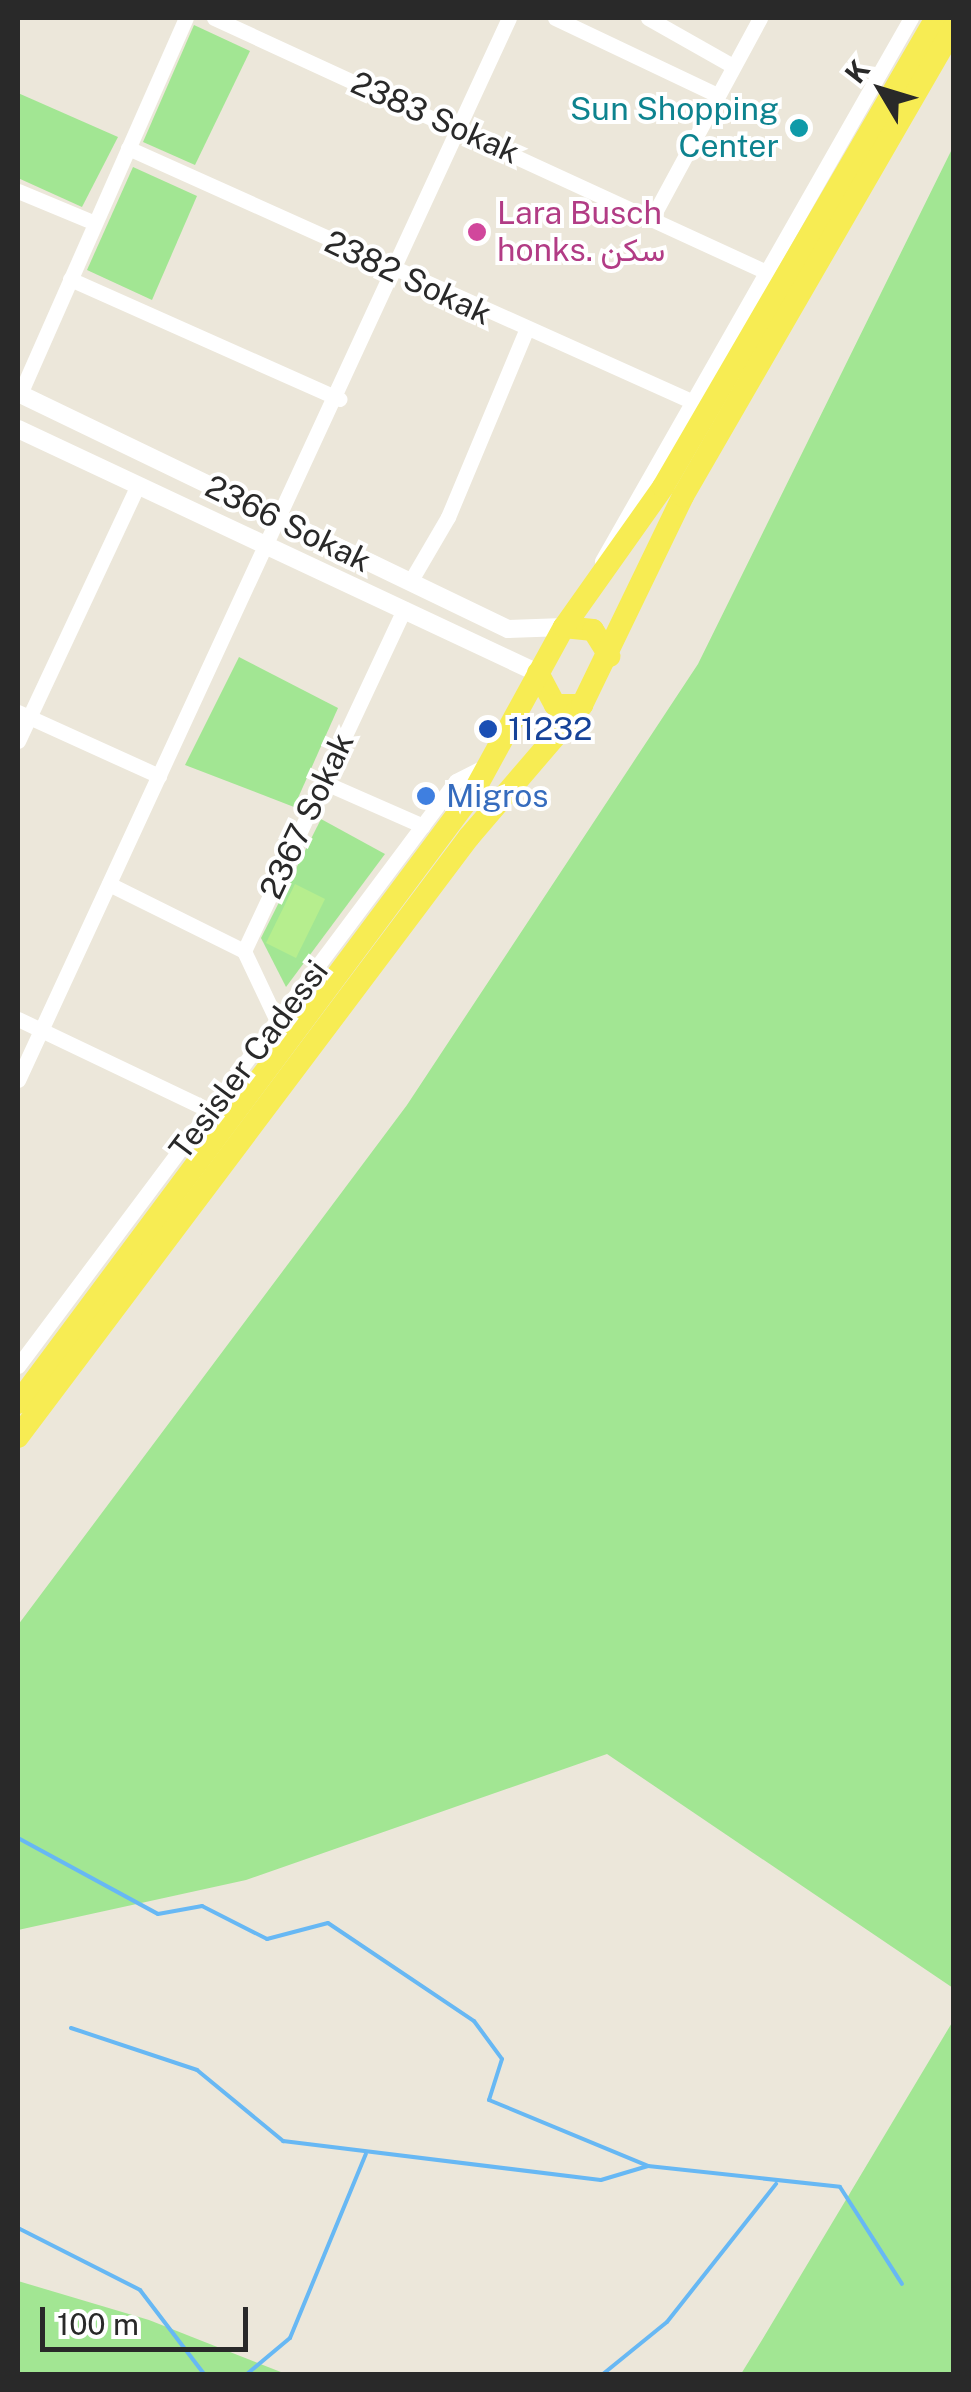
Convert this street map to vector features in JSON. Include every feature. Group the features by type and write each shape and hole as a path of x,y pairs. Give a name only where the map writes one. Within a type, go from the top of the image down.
{"main road":[{"path":"18,1403 489,764 564,627 663,487 936,18"},
{"path":"18,1436 470,837 582,705 683,496 954,26"},
{"path":"564,627 593,630 608,656"},
{"path":"538,673 555,705 582,705"}],"street":[{"path":"19,394 186,18"},
{"name":"2383 Sokak","path":"214,18 653,216 764,271"},
{"path":"18,1080 340,399 509,18"},
{"path":"556,18 717,96"},
{"path":"648,18 733,66"},
{"path":"653,216 760,18"},
{"path":"591,588 619,518 691,401 904,20"},
{"name":"2382 Sokak","path":"128,148 525,333 691,401"},
{"path":"18,191 94,223"},
{"path":"70,278 340,399"},
{"path":"410,582 448,517 525,333"},
{"name":"2366 Sokak","path":"19,394 508,628 564,627"},
{"name":"2366 Sokak","path":"18,429 538,673"},
{"path":"18,741 23,714 138,485"},
{"name":"2367 Sokak","path":"244,951 404,609"},
{"path":"23,714 159,776"},
{"name":"Tesisler Cadessi","path":"18,1366 278,1024 456,781 489,764"},
{"path":"323,782 423,826"},
{"path":"109,884 244,951 278,1024"},
{"path":"18,1019 211,1110"}],"green space":[{"path":"194,25 250,51 195,165 143,142"},
{"path":"18,93 118,137 82,207 18,178"},
{"path":"953,147 953,1988 607,1754 246,1880 18,1930 18,1625 407,1105 698,664"},
{"path":"133,167 197,196 152,300 87,270"},
{"path":"239,657 338,708 294,807 185,765"},
{"path":"321,819 385,854 286,987 261,938"},
{"path":"295,884 325,899 296,958 266,943"},
{"path":"953,2021 953,2374 741,2374 765,2335"},
{"path":"18,2281 149,2320 286,2374 18,2374"}],"waterway":[{"path":"18,1838 158,1914 202,1906 267,1939 328,1923 474,2021 502,2059 489,2100 648,2166 840,2187 902,2284"},
{"path":"71,2028 197,2070 283,2141 601,2180 648,2166"},
{"path":"247,2374 290,2338 366,2154"},
{"path":"603,2374 667,2322 776,2184"},
{"path":"18,2228 140,2290 204,2374"}],"place":[{"name":"Sun Shopping Center","path":"799,128"},
{"name":"Lara Busch honks. سكن","path":"477,232"},
{"name":"11232","path":"488,729"},
{"name":"Migros","path":"426,796"}]}
